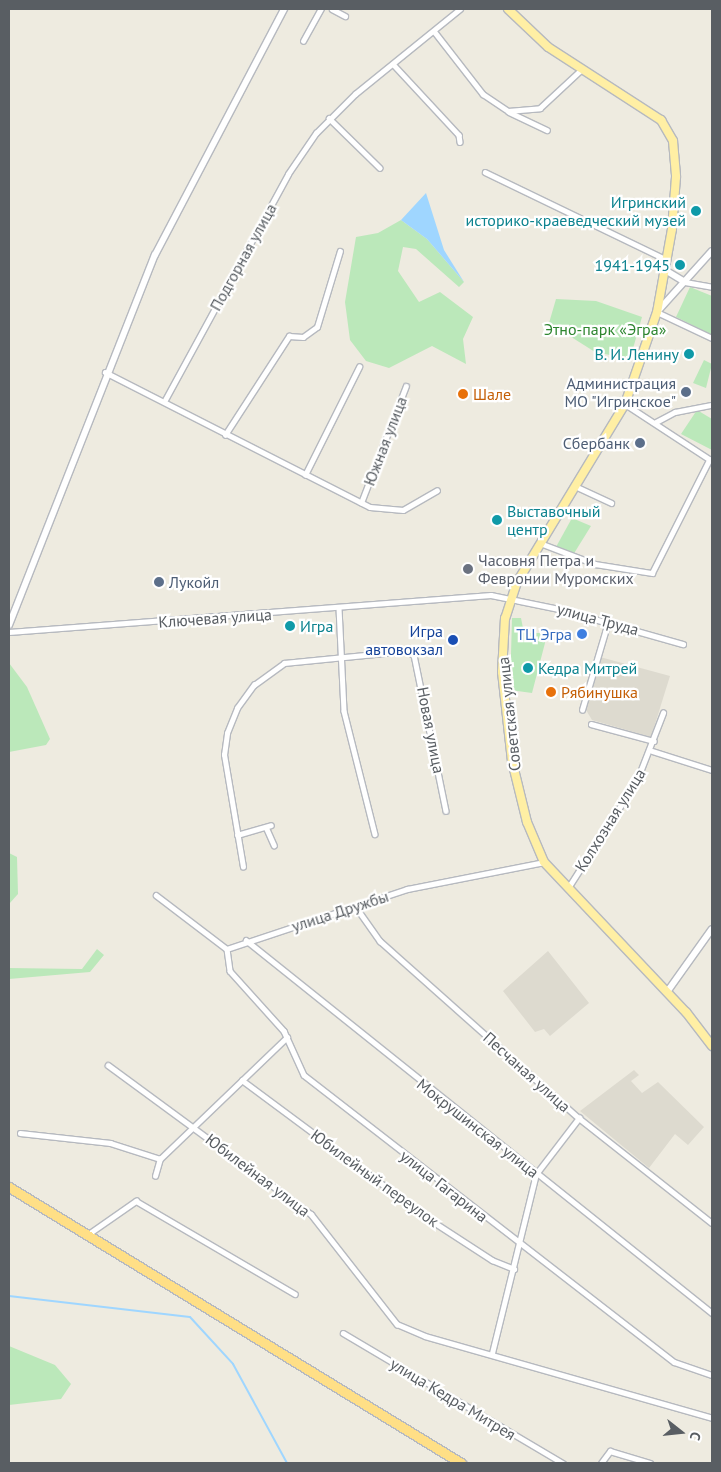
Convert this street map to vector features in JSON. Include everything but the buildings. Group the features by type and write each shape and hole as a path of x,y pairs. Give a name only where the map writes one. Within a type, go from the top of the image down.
{"highway":[{"path":"9,1187 86,1236 460,1463"}],"main road":[{"name":"Советская улица","path":"508,9 548,47 653,113 671,134 676,177 667,260 657,312 625,404 540,542 512,597 504,618 502,672 512,761 527,822 544,862 567,889 667,992 712,1046"}],"street":[{"path":"9,625 105,372 173,218 284,9"},
{"path":"303,41 321,9"},
{"path":"332,9 345,16"},
{"name":"Подгорная улица","path":"165,400 288,174 329,118 460,9"},
{"path":"434,31 490,102 547,130"},
{"path":"393,64 418,95 459,135 460,142"},
{"path":"508,111 540,108 582,68"},
{"path":"329,118 380,168"},
{"path":"485,172 667,260"},
{"path":"225,435 289,336 303,337 317,327 340,251"},
{"path":"712,251 657,312 712,338"},
{"path":"665,270 685,282 712,287"},
{"path":"305,475 359,367"},
{"path":"105,372 165,400 225,435 361,503"},
{"name":"Южная улица","path":"406,386 361,503 383,510 403,510 438,490"},
{"path":"540,542 588,562 652,574 711,461 656,422 625,404"},
{"path":"656,422 675,412 712,405"},
{"path":"576,486 611,503"},
{"name":"Ключевая улица","path":"9,632 512,597"},
{"name":"улица Труда","path":"512,597 683,644"},
{"path":"339,608 347,728 375,834"},
{"path":"582,710 608,622"},
{"name":"Новая улица","path":"341,659 411,652 418,659 446,811"},
{"path":"243,867 224,755 236,708 276,666 341,659"},
{"name":"Колхозная улица","path":"567,889 652,751 663,713"},
{"path":"591,724 654,741"},
{"name":"Колхозная улица","path":"652,751 696,762 712,770"},
{"path":"237,835 271,825"},
{"path":"266,828 274,845"},
{"name":"улица Дружбы","path":"227,949 246,940 441,880 544,862"},
{"path":"156,895 227,949"},
{"name":"Песчаная улица","path":"356,907 380,941 579,1118 712,1223"},
{"path":"667,992 712,929"},
{"name":"Мокрушинская улица","path":"246,940 712,1313"},
{"name":"улица Гагарина","path":"227,949 230,971 287,1037 304,1074 520,1245 674,1362 712,1375"},
{"path":"155,1176 160,1159 192,1126 287,1037"},
{"name":"Юбилейная улица","path":"108,1065 311,1214 397,1324 712,1418"},
{"name":"Юбилейный переулок","path":"242,1080 432,1221 492,1260 514,1269"},
{"path":"492,1353 536,1174 579,1118"},
{"path":"20,1133 110,1143 160,1159"},
{"path":"86,1236 136,1201 295,1294"},
{"name":"улица Кедра Митрея","path":"343,1333 563,1463"},
{"path":"601,1463 610,1451 650,1463"}],"shaded area":[{"path":"600,657 670,676 651,737 592,720 586,710"},
{"path":"548,951 589,1003 550,1036 544,1029 535,1032 503,991"},
{"path":"634,1070 639,1075 631,1081 642,1093 658,1082 704,1127 688,1145 675,1134 649,1168 580,1111"}],"green space":[{"path":"401,220 427,239 464,282 459,287 416,249 403,247 398,271 419,302 440,292 473,317 463,339 466,364 432,346 389,368 366,361 350,340 345,302 356,237 378,233"},
{"path":"690,287 712,296 712,335 676,317"},
{"name":"Этно-парк «Эгра»","path":"556,299 596,301 642,317 630,359 595,352 549,323"},
{"path":"704,360 712,364 706,388 693,383"},
{"path":"697,410 712,419 712,450 681,434"},
{"path":"572,518 591,526 573,555 556,547"},
{"path":"512,618 521,618 524,633 542,633 545,643 532,693 510,690"},
{"path":"9,663 27,687 50,739 46,745 9,752"},
{"path":"9,853 17,857 18,894 9,904"},
{"path":"97,949 104,955 90,972 9,979 9,968 82,969"},
{"path":"9,1346 55,1365 71,1384 61,1399 9,1405"}],"water":[{"path":"426,193 444,250 464,282 427,239 401,220"}],"waterway":[{"path":"9,1296 190,1317 233,1364 287,1463"}],"place":[{"name":"Игринский историко-краеведческий музей","path":"696,211"},
{"name":"1941-1945","path":"680,265"},
{"name":"В. И. Ленину","path":"689,354"},
{"name":"Администрация МО \"Игринское\"","path":"686,392"},
{"name":"Шале","path":"463,394"},
{"name":"Сбербанк","path":"640,443"},
{"name":"Выставочный центр","path":"497,520"},
{"name":"Часовня Петра и Февронии Муромских","path":"468,569"},
{"name":"Лукойл","path":"159,582"},
{"name":"Игра","path":"290,626"},
{"name":"ТЦ Эгра","path":"582,634"},
{"name":"Игра автовокзал","path":"453,640"},
{"name":"Кедра Митрей","path":"528,668"},
{"name":"Рябинушка","path":"551,692"}]}
